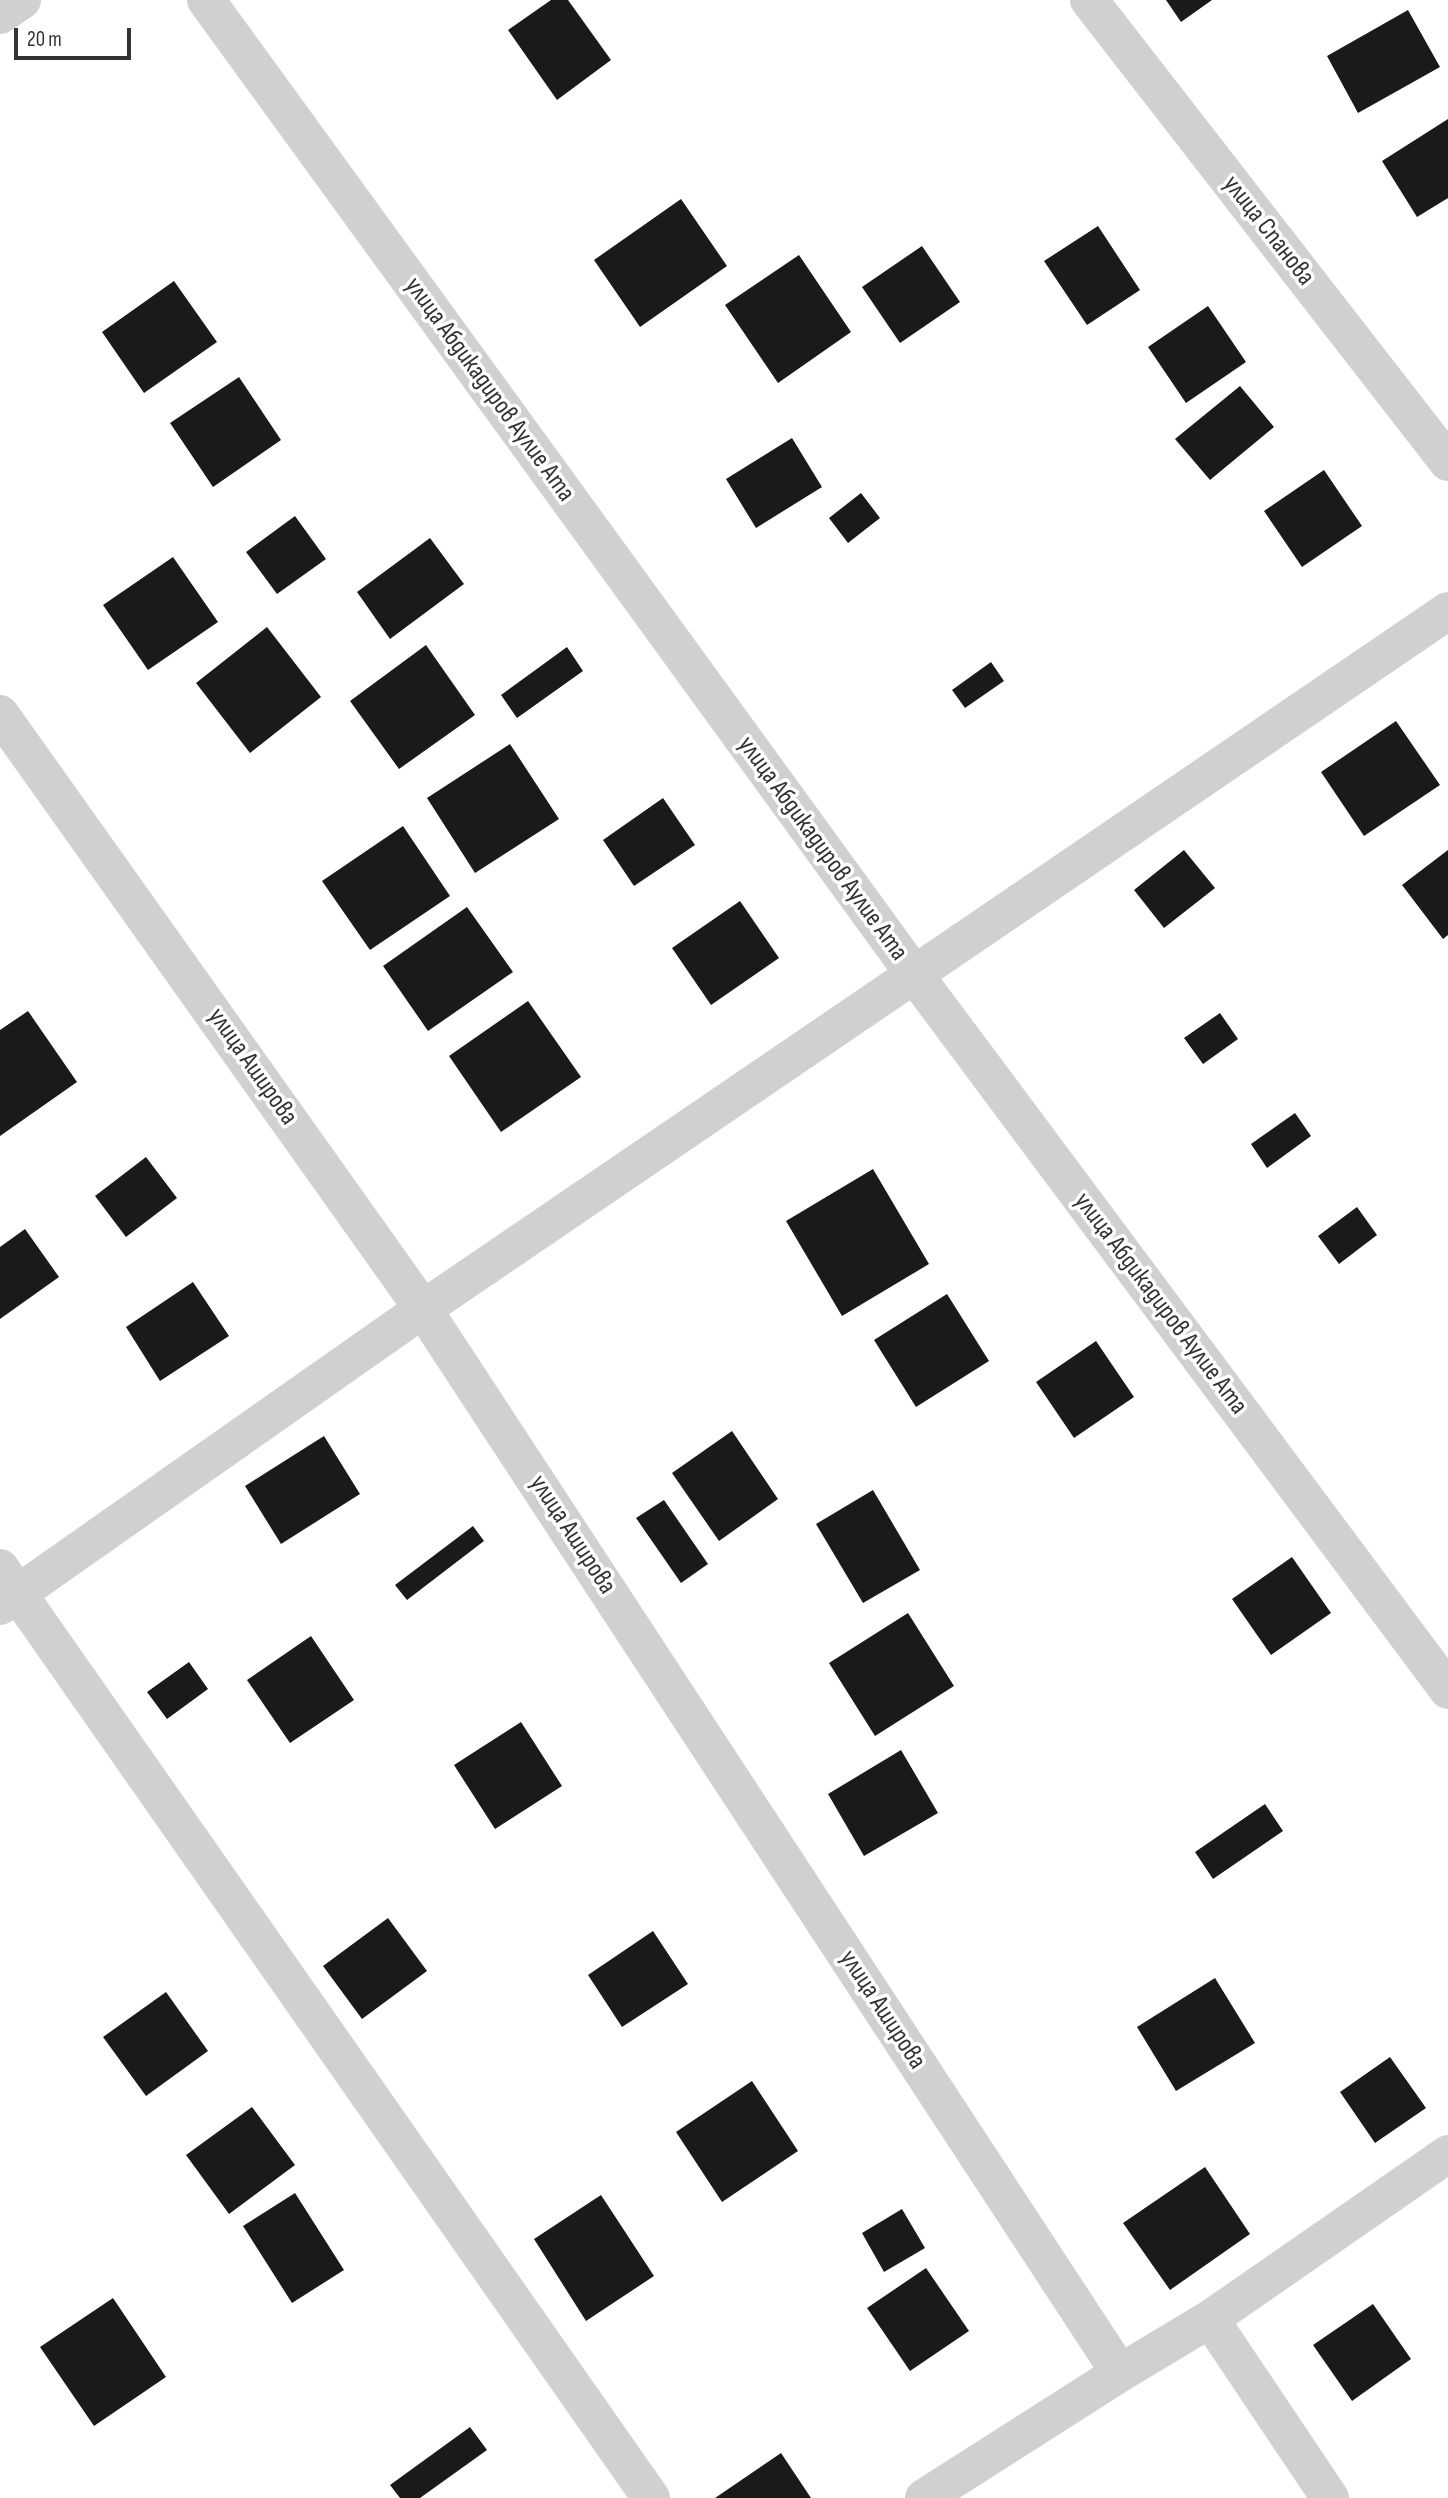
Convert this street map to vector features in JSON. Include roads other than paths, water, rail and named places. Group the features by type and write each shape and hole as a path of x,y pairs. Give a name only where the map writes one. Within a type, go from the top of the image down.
{"street":[{"path":"0,15 22,0"},
{"name":"улица Абдикадиров Аулие Ата","path":"206,0 914,974 1448,1690"},
{"name":"улица Спанова","path":"1088,0 1448,462"},
{"path":"651,2498 6,1589 1448,611"},
{"name":"улица Аширова","path":"0,714 424,1308 1120,2373"},
{"path":"924,2498 1210,2319 1448,2154"},
{"path":"1210,2319 1330,2498"}]}
